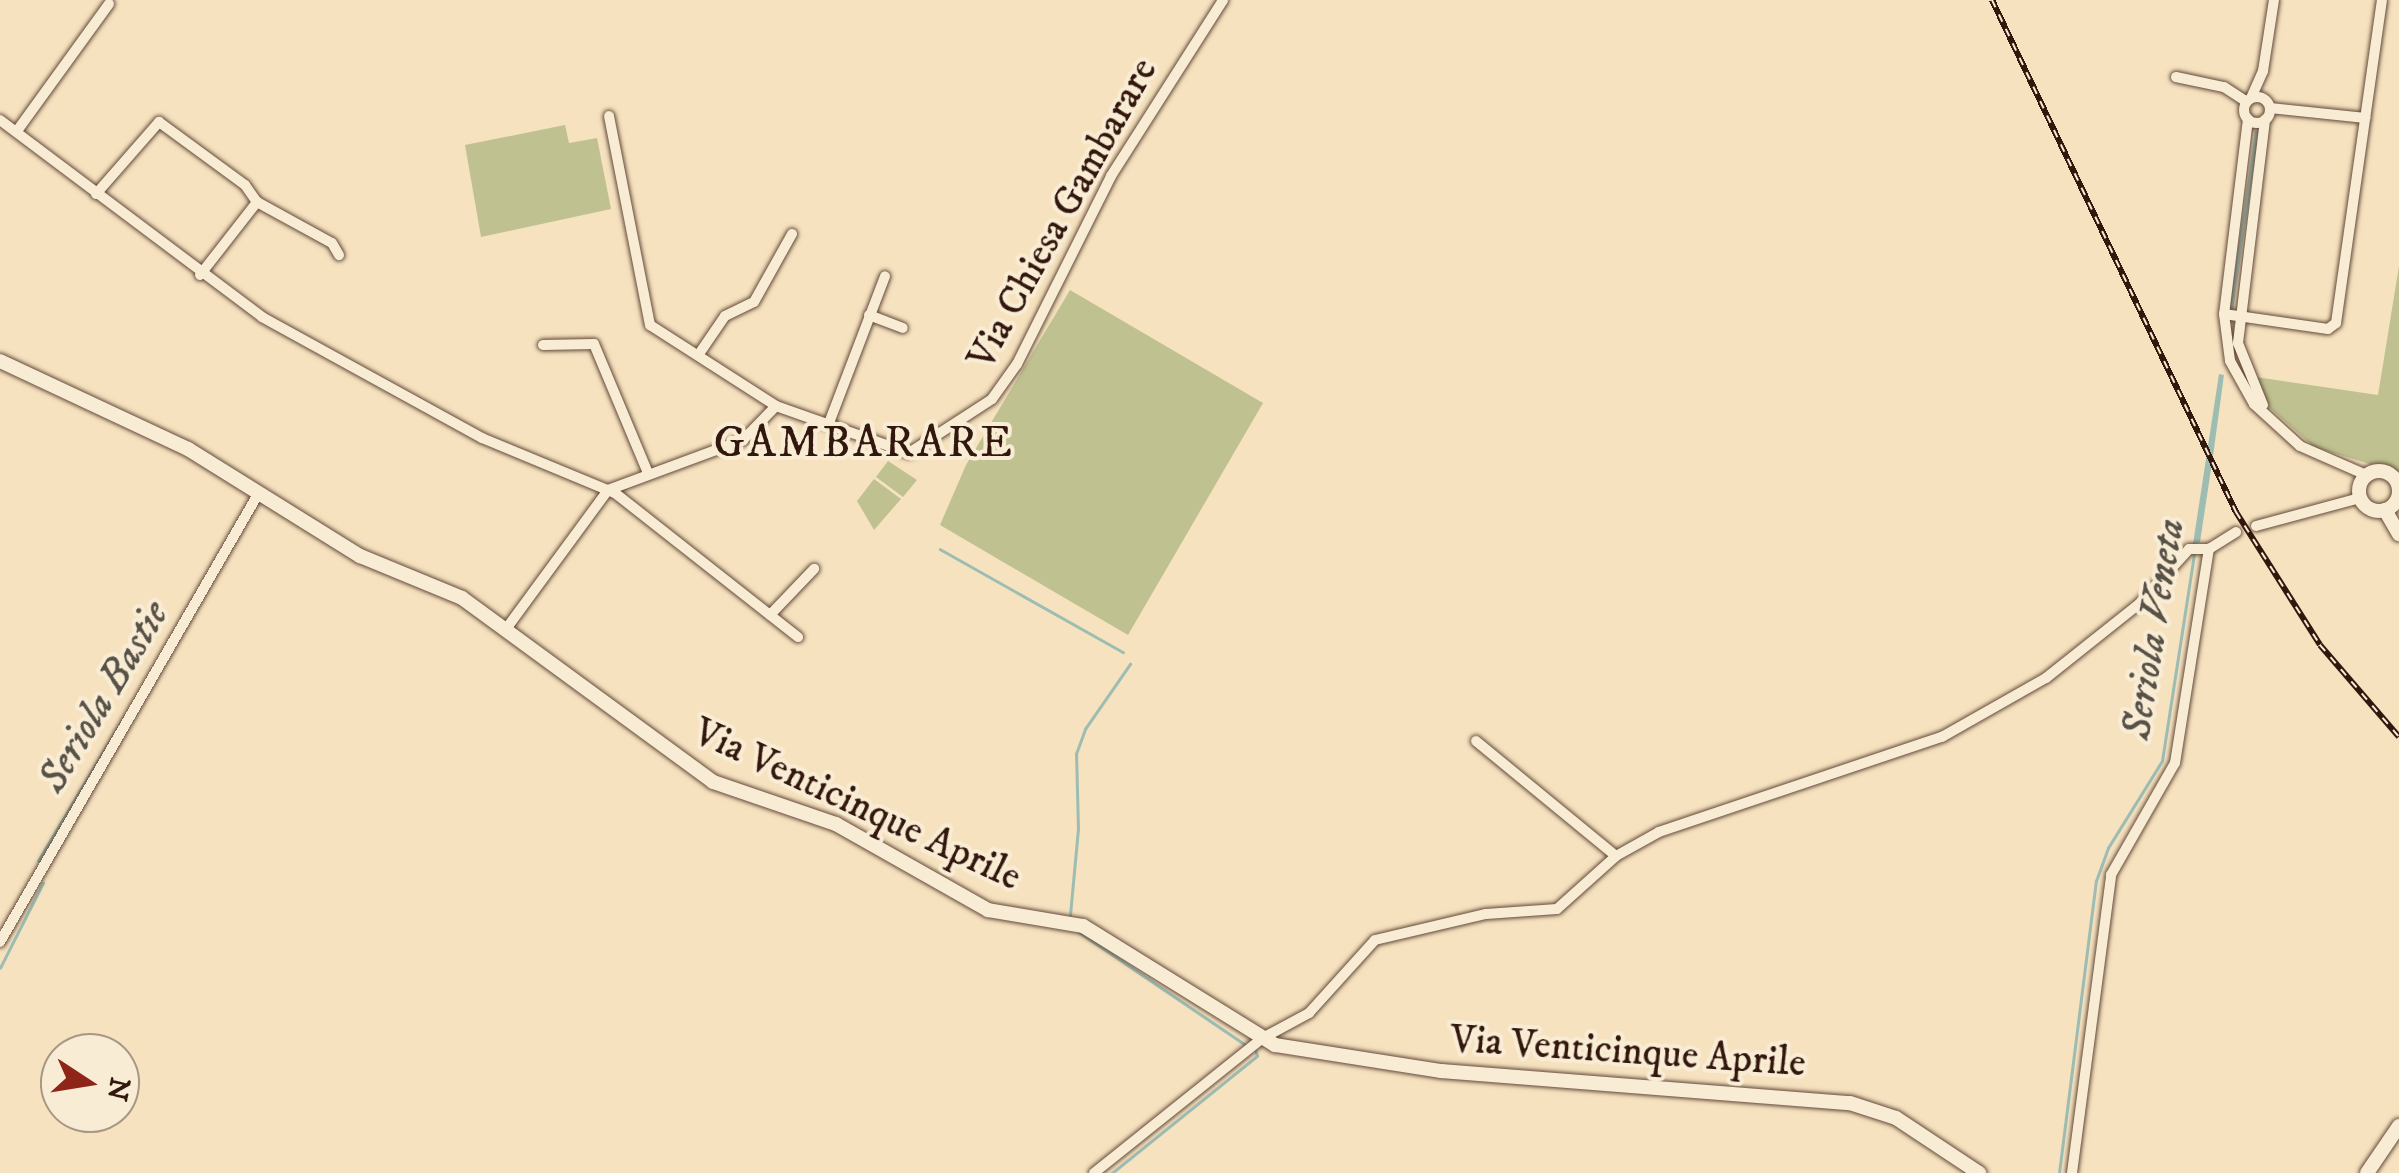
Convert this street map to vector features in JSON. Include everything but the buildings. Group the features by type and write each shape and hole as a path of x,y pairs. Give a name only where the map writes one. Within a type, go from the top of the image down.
{"street":[{"name":"Via Chiesa Gambarare","path":"609,116 647,317 656,330 776,406 916,452 1003,388 1110,176 1223,0"},
{"path":"2274,0 2262,71 2249,100 2224,314 2234,370 2275,423 2323,460 2366,475 2387,472 2399,485 2397,499 2385,510 2369,509 2360,498"},
{"path":"2224,314 2335,325 2382,0"},
{"path":"17,132 108,4"},
{"path":"2262,71 2268,104 2240,316 2241,361 2275,423"},
{"path":"2176,77 2224,87 2249,100 2365,118"},
{"path":"2248,119 2265,120"},
{"path":"0,120 200,275 382,386 482,438 608,490 798,637"},
{"path":"96,194 159,122 245,185 257,202 332,243 339,255"},
{"path":"200,275 257,202"},
{"path":"699,354 726,316 754,302 792,234"},
{"path":"829,423 885,276"},
{"path":"870,316 903,328"},
{"path":"543,345 594,344 648,473"},
{"name":"Via Venticinque Aprile","path":"0,361 188,450 360,556 453,593 506,629 654,745 713,782 836,824 988,910 1083,926 1261,1039 1314,1054 1441,1071 1850,1103 1896,1118 1978,1173"},
{"path":"506,629 608,490 748,438 776,406"},
{"path":"2360,498 2366,475"},
{"path":"0,942 258,496"},
{"path":"2256,526 2360,498"},
{"path":"2385,510 2399,534"},
{"path":"1094,1173 1261,1039 1324,1000 1375,940 1486,914 1557,908 1616,856 1711,812 1917,747 1968,724 2091,644 2189,549 2207,547 2236,532"},
{"path":"2072,1173 2109,884 2175,763 2207,547"},
{"path":"770,615 814,568"},
{"path":"1476,741 1616,856"},
{"path":"2367,1173 2399,1126"}],"green space":[{"path":"565,125 569,143 597,138 611,209 481,237 465,145"},
{"path":"2399,266 2399,473 2314,447 2270,408 2249,376 2378,395"},
{"path":"1070,290 1263,403 1128,635 940,525 966,465"},
{"path":"888,461 917,480 903,497 876,477"},
{"path":"874,479 901,499 874,530 857,501"}],"water":[{"path":"2255,131 2259,131 2233,311 2229,310"},
{"path":"2219,374 2224,375 2200,542 2193,544"}],"waterway":[{"path":"940,549 1123,652"},
{"name":"Seriola Veneta","path":"2059,1173 2096,881 2108,848 2162,761 2194,554"},
{"path":"1070,915 1078,829 1076,754 1085,729 1130,664"},
{"name":"Seriola Bastie","path":"38,861 124,717"},
{"name":"Seriola Bastie","path":"0,968 43,883"},
{"path":"1079,932 1246,1045"},
{"path":"1112,1173 1257,1056 1255,1050"}],"railway":[{"path":"1992,0 2236,512 2320,645 2399,737"}],"district":[{"name":"GAMBARARE","path":"864,444"}]}
